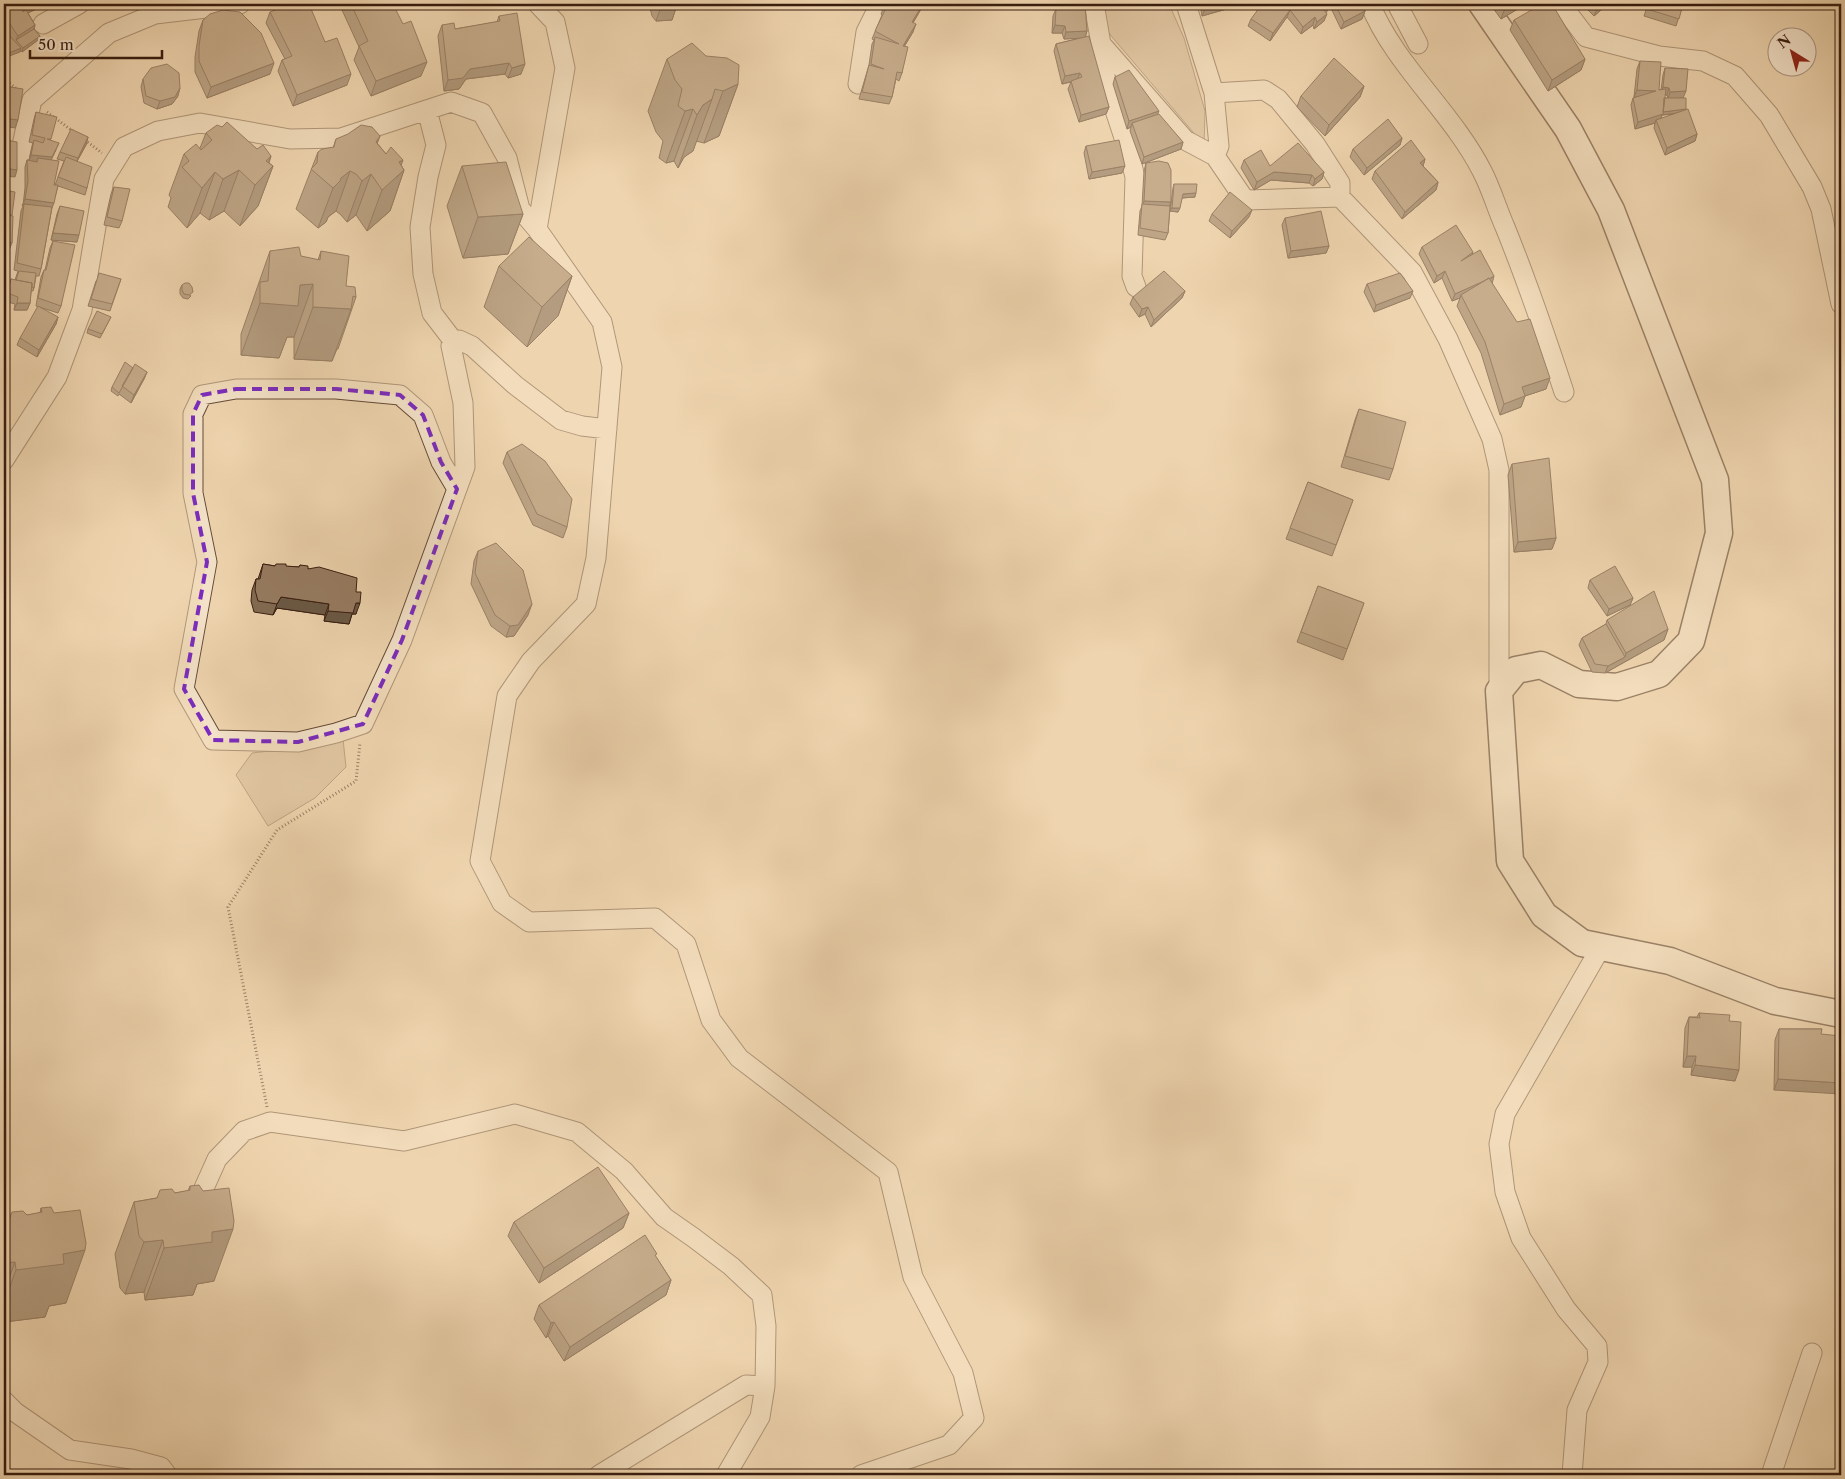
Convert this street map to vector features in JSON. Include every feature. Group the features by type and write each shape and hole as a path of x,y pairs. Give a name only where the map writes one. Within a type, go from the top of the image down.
{"street":[{"path":"43,24 79,4"},
{"path":"4,286 10,263 20,154 32,100 109,33 155,14 240,4"},
{"path":"537,229 565,68 555,22 538,4"},
{"path":"858,84 866,32 880,4"},
{"path":"1094,4 1106,83 1135,177 1132,276 1136,287"},
{"path":"1186,4 1214,93 1219,146 1215,156"},
{"path":"1370,4 1375,17 1402,58 1449,118 1482,171 1543,329 1564,392"},
{"path":"1397,4 1418,44"},
{"path":"1482,4 1568,129 1611,210 1715,480 1719,533 1691,641 1659,674 1617,687 1579,684 1541,665 1516,670 1499,691"},
{"path":"1562,4 1586,37 1659,56 1703,61 1736,76 1769,115 1812,187 1821,209 1841,304"},
{"path":"1101,44 1185,140 1215,156 1245,200 1340,197"},
{"path":"1214,93 1264,90 1278,99 1315,144 1340,183 1340,197 1412,272 1448,340 1492,439 1499,470 1499,691 1510,861 1544,915 1582,943 1670,961 1775,1001 1841,1014"},
{"path":"4,460 57,377 82,310 104,179 124,147 158,131 200,123 290,139 341,138 451,102 482,113 507,158 520,209 537,229 602,322 612,367 596,558 586,604 531,661 507,696 480,861 502,903 529,922 655,918 686,944 711,1020 739,1058 888,1172 913,1277 963,1373 974,1418 949,1445 862,1475"},
{"path":"428,110 436,145 428,177 420,228 423,274 432,313 455,343"},
{"path":"457,489 441,462 423,415 400,395 336,389 236,389 202,396 193,414 193,493 207,562 184,689 214,740 298,742 363,724 402,640 457,489 465,467 463,404 452,346 455,343 459,340 472,346 515,384 561,420 582,426 607,429"},
{"path":"1572,1475 1577,1410 1598,1362 1597,1346 1566,1309 1521,1238 1505,1192 1499,1144 1505,1114 1601,947"},
{"path":"204,1188 217,1159 244,1131 270,1122 404,1141 516,1114 577,1132 624,1171 664,1217 731,1266 762,1295 766,1326 765,1386 760,1418 726,1475"},
{"path":"1771,1475 1812,1353"},
{"path":"599,1475 746,1385 765,1386"},
{"path":"4,1401 15,1412 70,1450 131,1459 161,1467 167,1475"}],"path":[{"path":"32,100 77,134"},
{"path":"84,140 114,162"},
{"path":"270,1122 228,907 277,830 356,781 363,724"}],"highlighted area":[{"path":"236,389 336,389 400,395 423,415 441,462 457,489 402,640 363,724 298,742 213,740 184,689 207,562 193,493 193,414 202,395"}],"shaded area":[{"path":"1102,4 1169,4 1184,38 1205,111 1204,145 1107,31"},
{"path":"343,739 346,767 315,798 268,826 236,775 252,753 296,748"}],"building":[{"path":"4,4 19,4 23,12 26,10 35,25 18,36 4,15"},
{"path":"22,4 34,4 25,8"},
{"path":"290,4 309,4 325,42 337,38 351,74 297,95 282,60 292,56 270,12"},
{"path":"351,4 393,4 403,24 411,21 427,62 376,81 359,46 368,41"},
{"path":"885,4 923,4 912,22 916,24 903,46 908,47 902,73 897,72 892,97 862,92 869,65 884,69 871,64 875,37 899,44 875,31 886,8"},
{"path":"1059,4 1085,4 1087,31 1066,32 1065,26 1055,25 1056,9 1061,9"},
{"path":"1204,4 1223,4 1205,9"},
{"path":"1262,4 1282,4 1290,10 1273,33 1251,19"},
{"path":"1296,4 1325,4 1328,8 1324,10 1327,14 1317,22 1315,17 1303,27 1290,10"},
{"path":"1335,4 1362,4 1365,11 1344,22"},
{"path":"1502,4 1512,4 1505,8"},
{"path":"1542,4 1552,4 1585,59 1552,80 1514,20"},
{"path":"1592,4 1603,4 1597,9"},
{"path":"1648,4 1683,4 1679,19 1647,9"},
{"path":"223,10 240,12 261,33 274,63 211,87 199,61 203,20 210,14"},
{"path":"517,13 525,64 512,68 509,63 470,69 463,78 448,80 442,25 454,23 455,29 500,21 499,16"},
{"path":"34,29 40,36 23,48 16,40"},
{"path":"7,33 21,48 4,55 4,35"},
{"path":"1089,36 1109,107 1081,115 1071,81 1082,77 1080,73 1065,76 1056,44"},
{"path":"692,43 706,56 727,58 739,65 738,84 723,91 715,89 712,99 703,105 697,115 693,109 685,111 678,106 682,89 675,80 667,59"},
{"path":"1334,58 1364,86 1329,125 1301,96"},
{"path":"1640,61 1661,62 1659,90 1666,89 1663,114 1638,122 1633,98 1656,91 1637,90"},
{"path":"167,64 179,73 180,88 175,97 160,101 146,96 143,79 151,68"},
{"path":"1665,68 1688,69 1686,91 1670,92 1669,88 1663,87"},
{"path":"1129,70 1159,111 1129,121 1115,77"},
{"path":"4,86 23,89 18,120 4,118"},
{"path":"1664,98 1686,98 1686,109 1663,112"},
{"path":"1688,109 1697,134 1667,148 1656,120"},
{"path":"36,112 57,117 51,139 47,139 59,143 52,157 31,155 34,140 43,143 45,138 32,135"},
{"path":"1159,114 1183,142 1144,157 1132,123"},
{"path":"1388,119 1402,138 1367,168 1353,149"},
{"path":"227,122 257,149 263,145 271,156 266,161 273,166 255,185 239,170 223,179 215,172 202,188 182,167 189,161 184,154 196,144 201,150 212,140 206,133 217,125 222,127"},
{"path":"361,125 372,127 380,136 376,142 386,154 391,147 403,160 399,162 404,170 382,190 371,174 362,181 356,174 350,171 333,188 311,169 317,163 318,152 322,149 334,147 336,139 348,134"},
{"path":"71,129 88,137 78,158 60,152"},
{"path":"6,140 17,142 17,170 4,168 4,145 6,145"},
{"path":"1119,140 1125,166 1092,172 1086,146"},
{"path":"1411,140 1425,159 1420,163 1438,182 1405,212 1375,171"},
{"path":"1298,143 1324,172 1315,179 1312,175 1274,172 1257,182 1244,160 1261,150 1270,166"},
{"path":"66,157 92,167 87,188 58,177"},
{"path":"38,158 59,161 54,185 58,185 54,203 25,199 28,181 27,160 37,162"},
{"path":"1159,161 1168,163 1171,170 1171,202 1144,201 1146,163"},
{"path":"506,162 523,214 478,217 462,166"},
{"path":"1174,184 1197,184 1196,193 1183,194 1180,208 1172,208"},
{"path":"114,187 130,189 122,221 107,217"},
{"path":"4,190 15,192 12,215 4,214"},
{"path":"1230,192 1252,210 1232,231 1212,214"},
{"path":"24,204 52,207 41,269 17,263"},
{"path":"1142,204 1170,206 1168,233 1140,228"},
{"path":"60,206 84,211 79,235 53,233"},
{"path":"1321,211 1329,246 1291,251 1285,218"},
{"path":"4,214 13,216 12,243 4,241"},
{"path":"1456,225 1473,252 1461,261 1480,250 1494,276 1455,294 1445,271 1437,276 1422,247"},
{"path":"529,237 572,276 542,307 499,266"},
{"path":"53,241 75,245 61,306 38,298"},
{"path":"299,247 301,256 320,260 321,251 349,256 346,286 355,287 356,297 353,296 351,309 313,307 313,284 300,285 298,306 260,303 260,282 268,281 270,251"},
{"path":"19,271 36,273 34,288 32,283 16,280"},
{"path":"1164,271 1185,291 1154,320 1148,307 1142,309 1133,297"},
{"path":"99,273 121,279 112,304 91,299"},
{"path":"1400,273 1413,291 1376,305 1367,284"},
{"path":"1489,278 1517,322 1530,319 1550,378 1522,387 1525,396 1504,404 1485,342 1461,295"},
{"path":"11,279 32,283 30,303 17,303 18,297 7,293"},
{"path":"189,283 192,287 193,292 189,295 184,294 182,290 182,285"},
{"path":"38,306 58,317 39,350 20,338"},
{"path":"97,311 111,317 102,334 88,329"},
{"path":"125,362 133,368 119,393 112,387"},
{"path":"135,364 147,372 134,395 122,386"},
{"path":"1359,409 1406,422 1393,469 1345,456"},
{"path":"522,444 545,461 572,499 567,527 537,514 507,452"},
{"path":"1549,458 1556,538 1518,542 1512,464"},
{"path":"1308,482 1353,500 1336,545 1290,528"},
{"path":"496,543 523,570 532,604 518,625 510,626 495,615 475,573 478,551"},
{"path":"263,564 275,566 276,564 286,564 286,566 299,567 300,565 308,566 308,569 319,567 357,578 356,592 361,592 360,603 356,603 353,613 328,611 329,604 281,597 277,604 258,601 255,590 256,579 260,579"},
{"path":"1615,566 1633,598 1609,609 1590,580"},
{"path":"1318,586 1364,603 1347,649 1301,632"},
{"path":"1654,591 1668,629 1626,653 1607,620"},
{"path":"1606,624 1625,657 1608,666 1595,664 1582,638"},
{"path":"1699,1013 1730,1015 1729,1021 1741,1022 1739,1070 1695,1065 1696,1056 1687,1056 1689,1017 1700,1018"},
{"path":"1779,1029 1822,1029 1821,1034 1841,1036 1841,1083 1778,1079"},
{"path":"598,1167 629,1213 544,1268 514,1222"},
{"path":"199,1185 203,1191 229,1188 234,1221 233,1229 212,1232 212,1242 164,1248 163,1240 144,1242 139,1236 134,1202 157,1198 160,1190 172,1189 175,1193 190,1190 190,1186"},
{"path":"51,1207 54,1213 80,1210 86,1243 85,1250 63,1254 64,1264 16,1270 15,1262 4,1263 4,1221 9,1220 12,1212 23,1211 27,1215 42,1212 41,1208"},
{"path":"645,1235 671,1280 570,1347 554,1322 551,1323 539,1305"}]}
